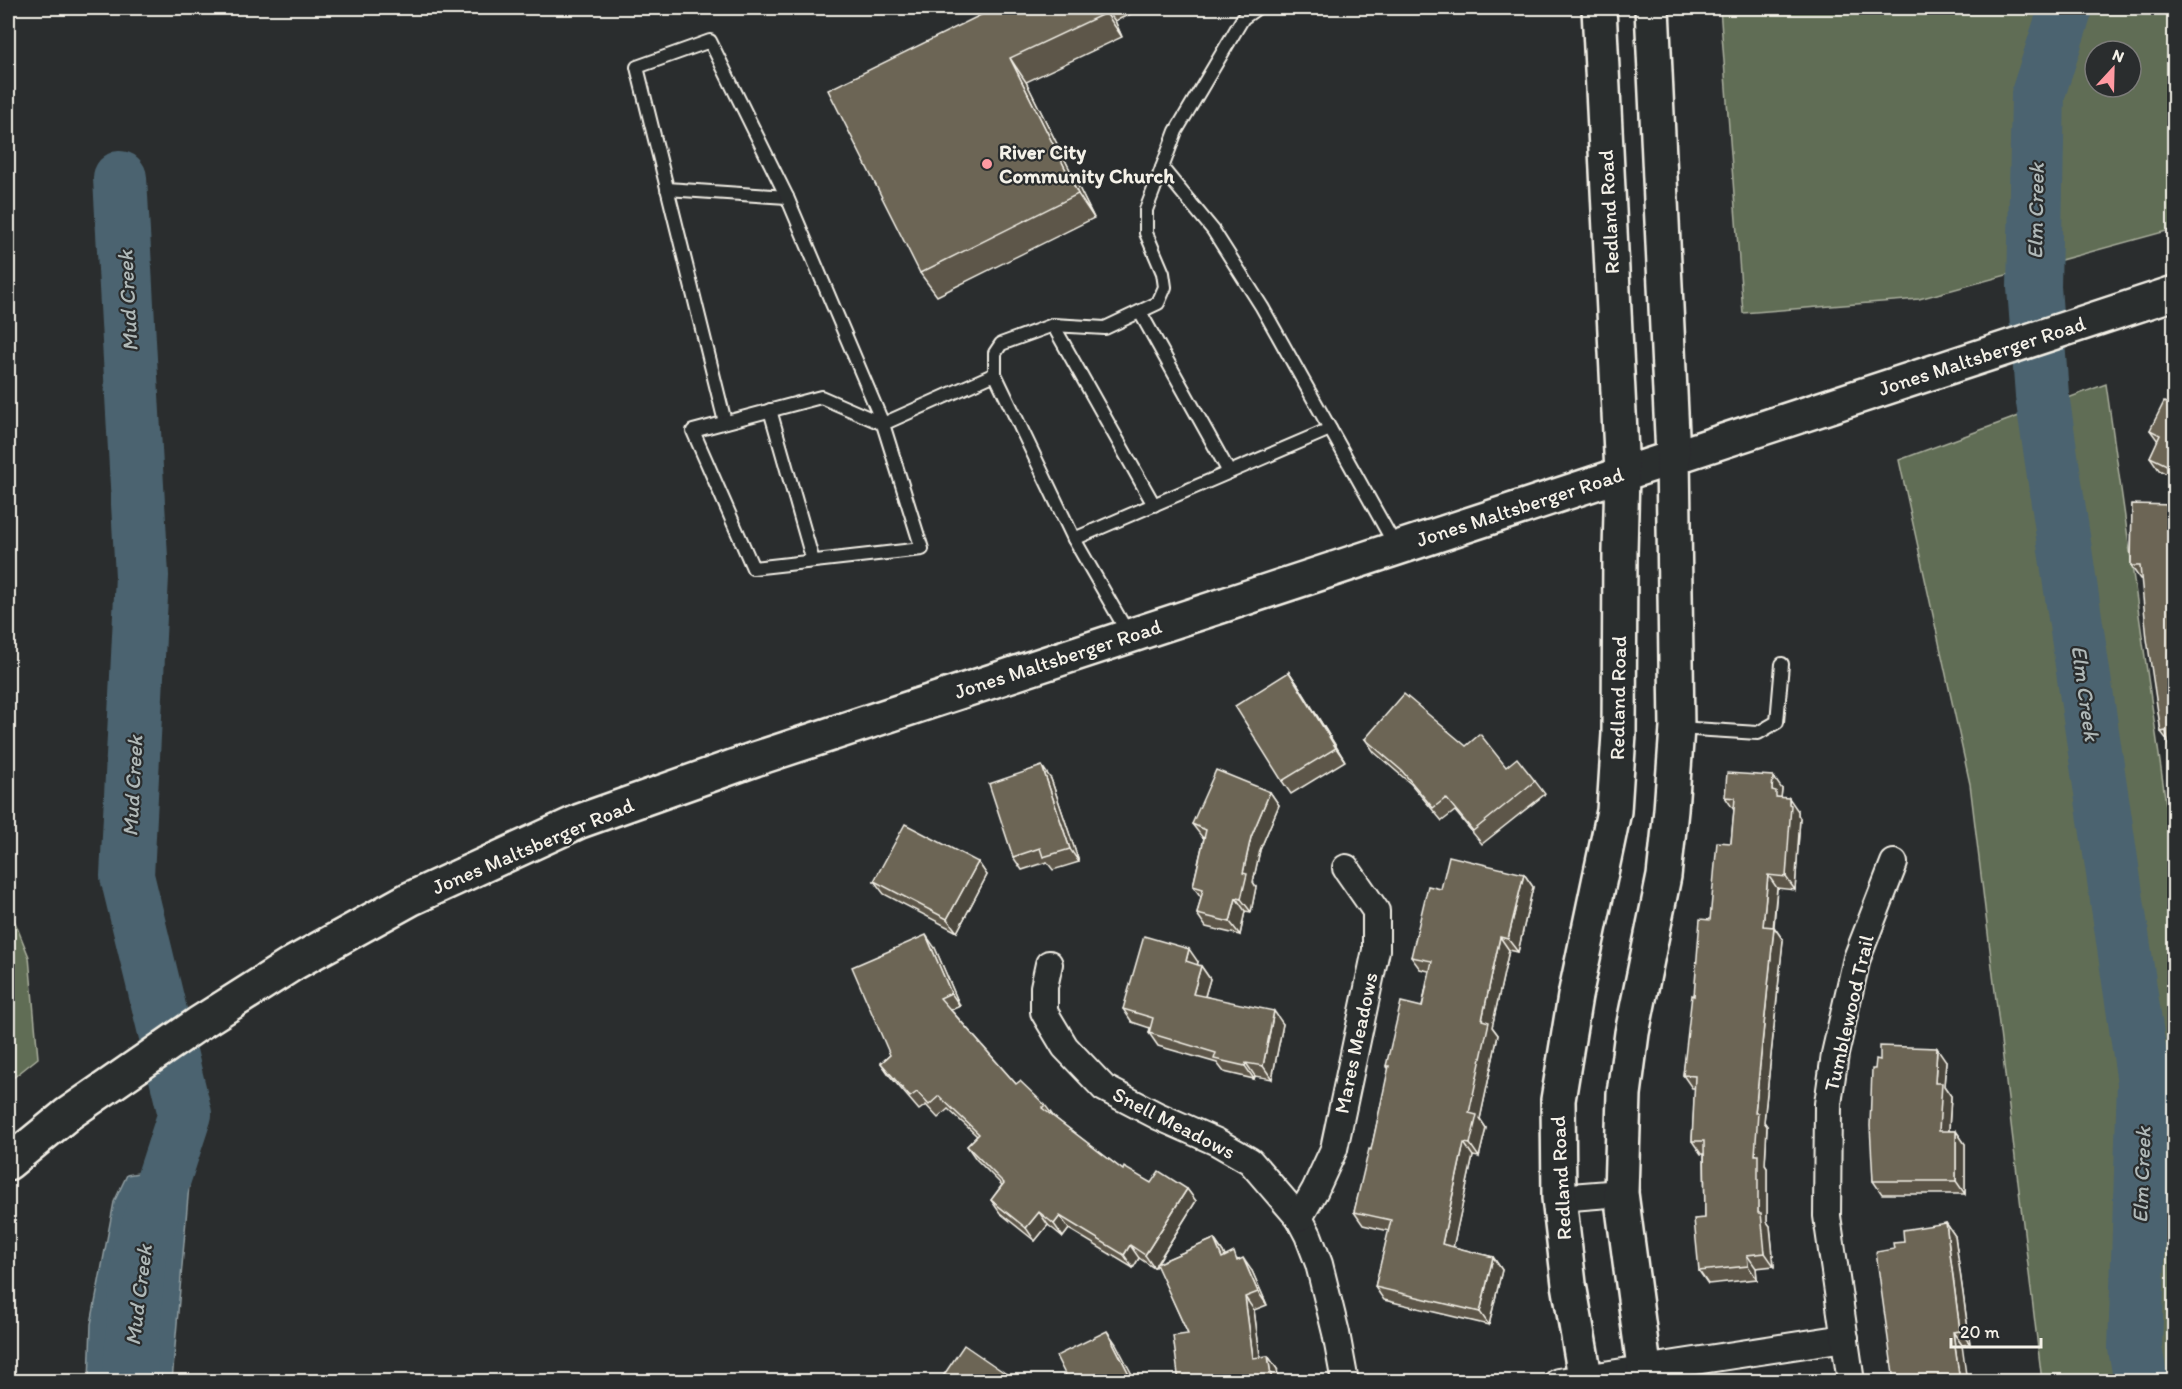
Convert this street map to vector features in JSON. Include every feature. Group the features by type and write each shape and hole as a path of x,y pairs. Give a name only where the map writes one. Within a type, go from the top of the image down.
{"main road":[{"name":"Redland Road","path":"1576,1380 1569,1284 1559,1197 1558,1100 1563,1058 1614,811 1619,734 1622,473 1599,8"},
{"path":"1645,1375 1621,1193 1624,1094 1632,1033 1664,876 1677,728 1673,456 1652,8"},
{"name":"Jones Maltsberger Road","path":"8,1163 68,1114 198,1024 294,963 410,899 580,820 738,765 1673,456 2175,293"}],"street":[{"name":"Tumblewood Trail","path":"1851,1382 1827,1216 1828,1104 1835,1054 1857,958 1894,863"},
{"name":"Mares Meadows","path":"1299,1218 1334,1149 1376,950 1376,911 1346,868"},
{"name":"Snell Meadows","path":"1049,964 1044,987 1044,1012 1065,1047 1104,1088 1158,1116 1217,1142 1250,1161 1299,1218 1320,1264 1345,1382"},
{"path":"1559,1197 1621,1193"},
{"path":"1576,1380 1645,1375 1845,1338"}],"lane":[{"path":"1130,636 1074,539 995,374 995,353 1001,344 1053,325 1105,328 1158,303 1165,287 1163,273 1146,233 1146,210 1176,130 1243,18 1257,8"},
{"path":"725,422 637,67 710,41 787,197 883,424 922,549 753,568 693,431 821,397 883,424 995,374"},
{"path":"1162,168 1213,230 1262,307 1396,548"},
{"path":"667,189 787,197"},
{"path":"1140,312 1229,472"},
{"path":"1053,325 1154,505"},
{"path":"770,410 813,561"},
{"path":"1074,539 1330,429"},
{"path":"1677,728 1758,733 1777,722 1782,664"}],"green space":[{"path":"1720,8 2174,8 2174,229 1919,299 1743,313"},
{"path":"2106,384 2174,860 2174,1381 2042,1381 1970,784 1899,460"},
{"path":"8,905 29,957 38,1058 8,1082"}],"water":[{"path":"184,1165 189,1185 172,1381 89,1381 91,1324 114,1202 127,1175"}],"building":[{"path":"995,8 1103,8 1106,13 1010,58 1078,194 920,273 828,90"},
{"path":"2164,402 2175,407 2175,469 2150,457 2160,435 2150,430"},
{"path":"2132,504 2175,505 2175,784 2166,731 2161,732 2147,639 2140,566 2131,566"},
{"path":"1289,672 1336,748 1282,781 1235,706"},
{"path":"1404,694 1466,746 1480,734 1506,767 1517,758 1535,781 1473,831 1446,798 1433,808 1402,771 1365,739"},
{"path":"1042,766 1070,849 1043,857 1040,848 1013,857 989,784"},
{"path":"1216,770 1270,792 1251,837 1243,873 1247,874 1241,899 1236,898 1230,922 1197,914 1203,889 1193,886 1206,830 1192,824"},
{"path":"1727,773 1773,776 1772,790 1776,791 1776,797 1789,798 1791,805 1786,877 1768,875 1763,926 1774,927 1755,1113 1758,1113 1755,1155 1758,1155 1758,1213 1761,1213 1765,1253 1747,1255 1748,1266 1699,1271 1694,1219 1705,1218 1704,1141 1692,1141 1695,1076 1683,1075 1692,995 1694,996 1700,919 1710,920 1717,842 1731,843 1735,798 1725,797"},
{"path":"2170,817 2175,817 2175,846"},
{"path":"905,824 978,862 947,919 874,881"},
{"path":"1449,856 1524,874 1508,939 1500,937 1482,1020 1489,1022 1469,1113 1477,1115 1470,1144 1464,1143 1442,1244 1493,1257 1480,1312 1375,1287 1391,1220 1354,1212 1369,1149 1371,1150 1389,1066 1386,1066 1401,1002 1422,1007 1432,961 1411,957 1428,886 1441,889"},
{"path":"926,935 951,993 940,998 1016,1084 1020,1081 1045,1105 1042,1108 1123,1170 1124,1167 1151,1183 1159,1171 1187,1189 1145,1255 1130,1245 1124,1255 1060,1216 1054,1224 1039,1212 1026,1228 991,1200 1004,1183 967,1146 979,1134 939,1096 929,1105 917,1092 910,1097 881,1063 890,1055 852,967"},
{"path":"1144,936 1189,949 1186,961 1201,966 1193,994 1274,1011 1263,1066 1246,1063 1245,1066 1214,1059 1216,1053 1149,1033 1153,1018 1123,1009"},
{"path":"1880,1046 1937,1048 1935,1083 1942,1083 1939,1131 1956,1131 1956,1181 1873,1181 1870,1126 1872,1069 1875,1069 1876,1059 1880,1060"},
{"path":"1946,1223 1960,1331 1953,1332 1960,1382 1894,1382 1876,1252 1894,1249 1893,1243 1904,1242 1903,1230"},
{"path":"1214,1239 1222,1258 1234,1252 1237,1261 1243,1258 1258,1292 1245,1297 1253,1358 1268,1356 1272,1382 1179,1382 1173,1336 1188,1334 1156,1264"},
{"path":"1107,1331 1133,1382 1069,1382 1056,1356"},
{"path":"964,1345 1018,1382 939,1382"}],"waterway":[{"name":"Elm Creek","path":"2066,8 2038,94 2034,287 2042,395 2144,1082 2135,1348 2141,1382"},
{"name":"Mud Creek","path":"120,178 142,576 127,876 185,1114 139,1254 129,1382"}],"place":[{"name":"River City Community Church","path":"987,164"}]}
